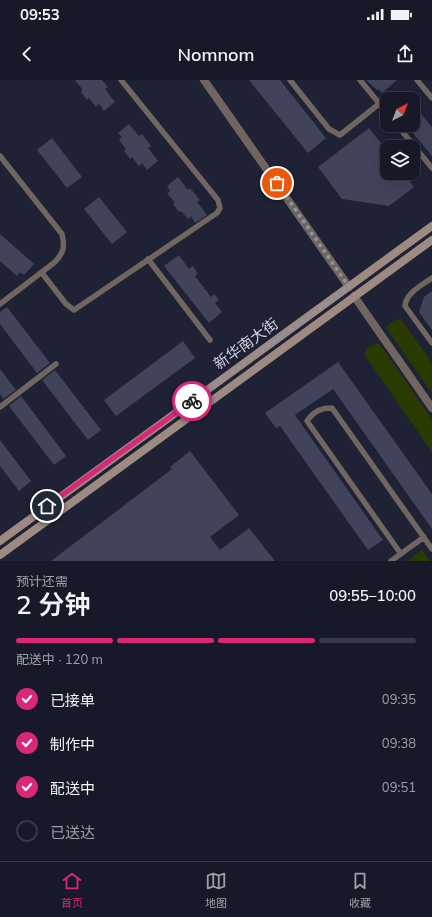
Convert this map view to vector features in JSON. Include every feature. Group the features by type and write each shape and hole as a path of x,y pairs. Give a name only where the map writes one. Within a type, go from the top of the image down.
{"main road":[{"name":"新华南大街","path":"0,541 432,226"},
{"name":"新华南大街","path":"0,555 432,240"}],"street":[{"path":"204,80 349,287"},
{"path":"354,296 432,408"}],"lane":[{"path":"42,273 66,304 74,310 216,213 220,208 218,200 121,80"},
{"path":"290,80 329,129 340,135 379,104 360,80"},
{"path":"417,80 432,98"},
{"path":"402,132 432,168"},
{"path":"0,156 62,234 64,243 63,254 42,273 0,304"},
{"path":"148,259 210,340"},
{"path":"432,278 410,294 405,301 405,306 432,343"},
{"path":"0,407 56,364"},
{"path":"401,554 307,421 311,415 323,408 332,408 432,549"},
{"path":"391,561 424,538"}],"green space":[{"path":"401,319 432,363 432,393 386,328 392,322"},
{"path":"379,343 432,419 432,452 364,354 370,346"},
{"path":"422,550 430,561 407,561"}],"building":[{"path":"75,80 102,80 108,87 105,89 115,102 104,111 99,104 96,107 89,98 87,100 81,92 83,90"},
{"path":"249,80 280,80 326,138 308,153"},
{"path":"366,80 397,80 383,92 378,89 377,90"},
{"path":"420,112 432,127 432,156 412,132 420,132"},
{"path":"129,124 139,136 142,134 151,146 148,148 158,161 147,170 142,163 139,166 132,157 130,159 124,151 126,149 119,140 122,137 118,133"},
{"path":"369,128 380,142 380,180 409,180 414,187 389,206 342,199 318,167"},
{"path":"52,138 82,177 67,188 37,150"},
{"path":"178,177 188,190 190,188 200,200 197,202 207,215 195,223 191,216 188,219 181,211 179,212 173,204 175,203 167,193 170,191 167,186"},
{"path":"99,197 127,232 112,244 84,209"},
{"path":"0,234 34,264 24,275 20,272 17,276 0,261"},
{"path":"179,255 189,269 193,266 198,274 195,276 211,297 214,294 219,300 215,303 222,312 209,323 164,266"},
{"path":"432,291 432,330 419,312 424,297"},
{"path":"7,307 50,363 37,373 0,324 0,312"},
{"path":"183,341 195,358 116,416 104,400"},
{"path":"338,362 432,494 432,529 333,389 295,415 383,540 368,550 280,426 276,428 265,413"},
{"path":"0,369 16,390 3,399 0,394"},
{"path":"55,370 101,430 88,440 42,380"},
{"path":"21,396 66,456 54,465 9,406"},
{"path":"0,440 31,481 19,491 0,466"},
{"path":"190,451 239,515 210,537 220,550 249,528 275,561 51,561 172,469 170,467"}],"way so far":[{"path":"192,401 349,287 277,183"}],"route":[{"path":"47,506 192,401"}]}
